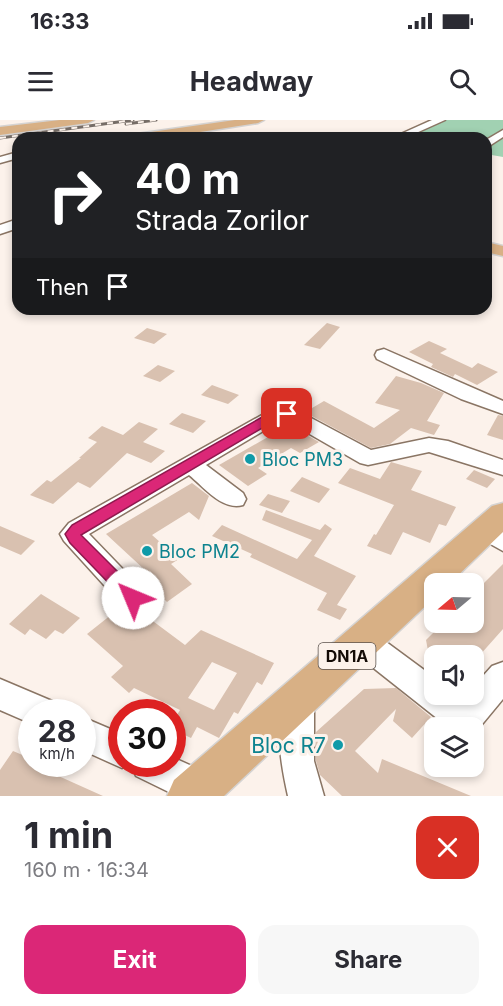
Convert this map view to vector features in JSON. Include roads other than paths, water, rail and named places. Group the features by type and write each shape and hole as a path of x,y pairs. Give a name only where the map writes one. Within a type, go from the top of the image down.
{"main road":[{"path":"0,132 88,120"},
{"path":"177,132 258,120"},
{"name":"DN1A","path":"202,793 363,642 497,528"}],"street":[{"path":"411,132 440,120"},
{"path":"384,355 468,395 503,408"},
{"path":"133,598 73,534 276,415 287,414 362,456 375,457 429,445 440,446 503,468"},
{"path":"190,465 234,499"},
{"path":"363,642 453,717"},
{"path":"467,717 503,676"},
{"path":"0,694 18,702"},
{"path":"298,701 297,760 306,796"},
{"path":"172,777 202,793"}],"railway":[{"path":"44,132 133,120"},
{"path":"126,124 156,120"},
{"path":"0,138 12,136"}],"place":[{"name":"Bloc PM3","path":"250,459"},
{"name":"Bloc PM2","path":"147,551"},
{"name":"Bloc R7","path":"338,745"}]}
